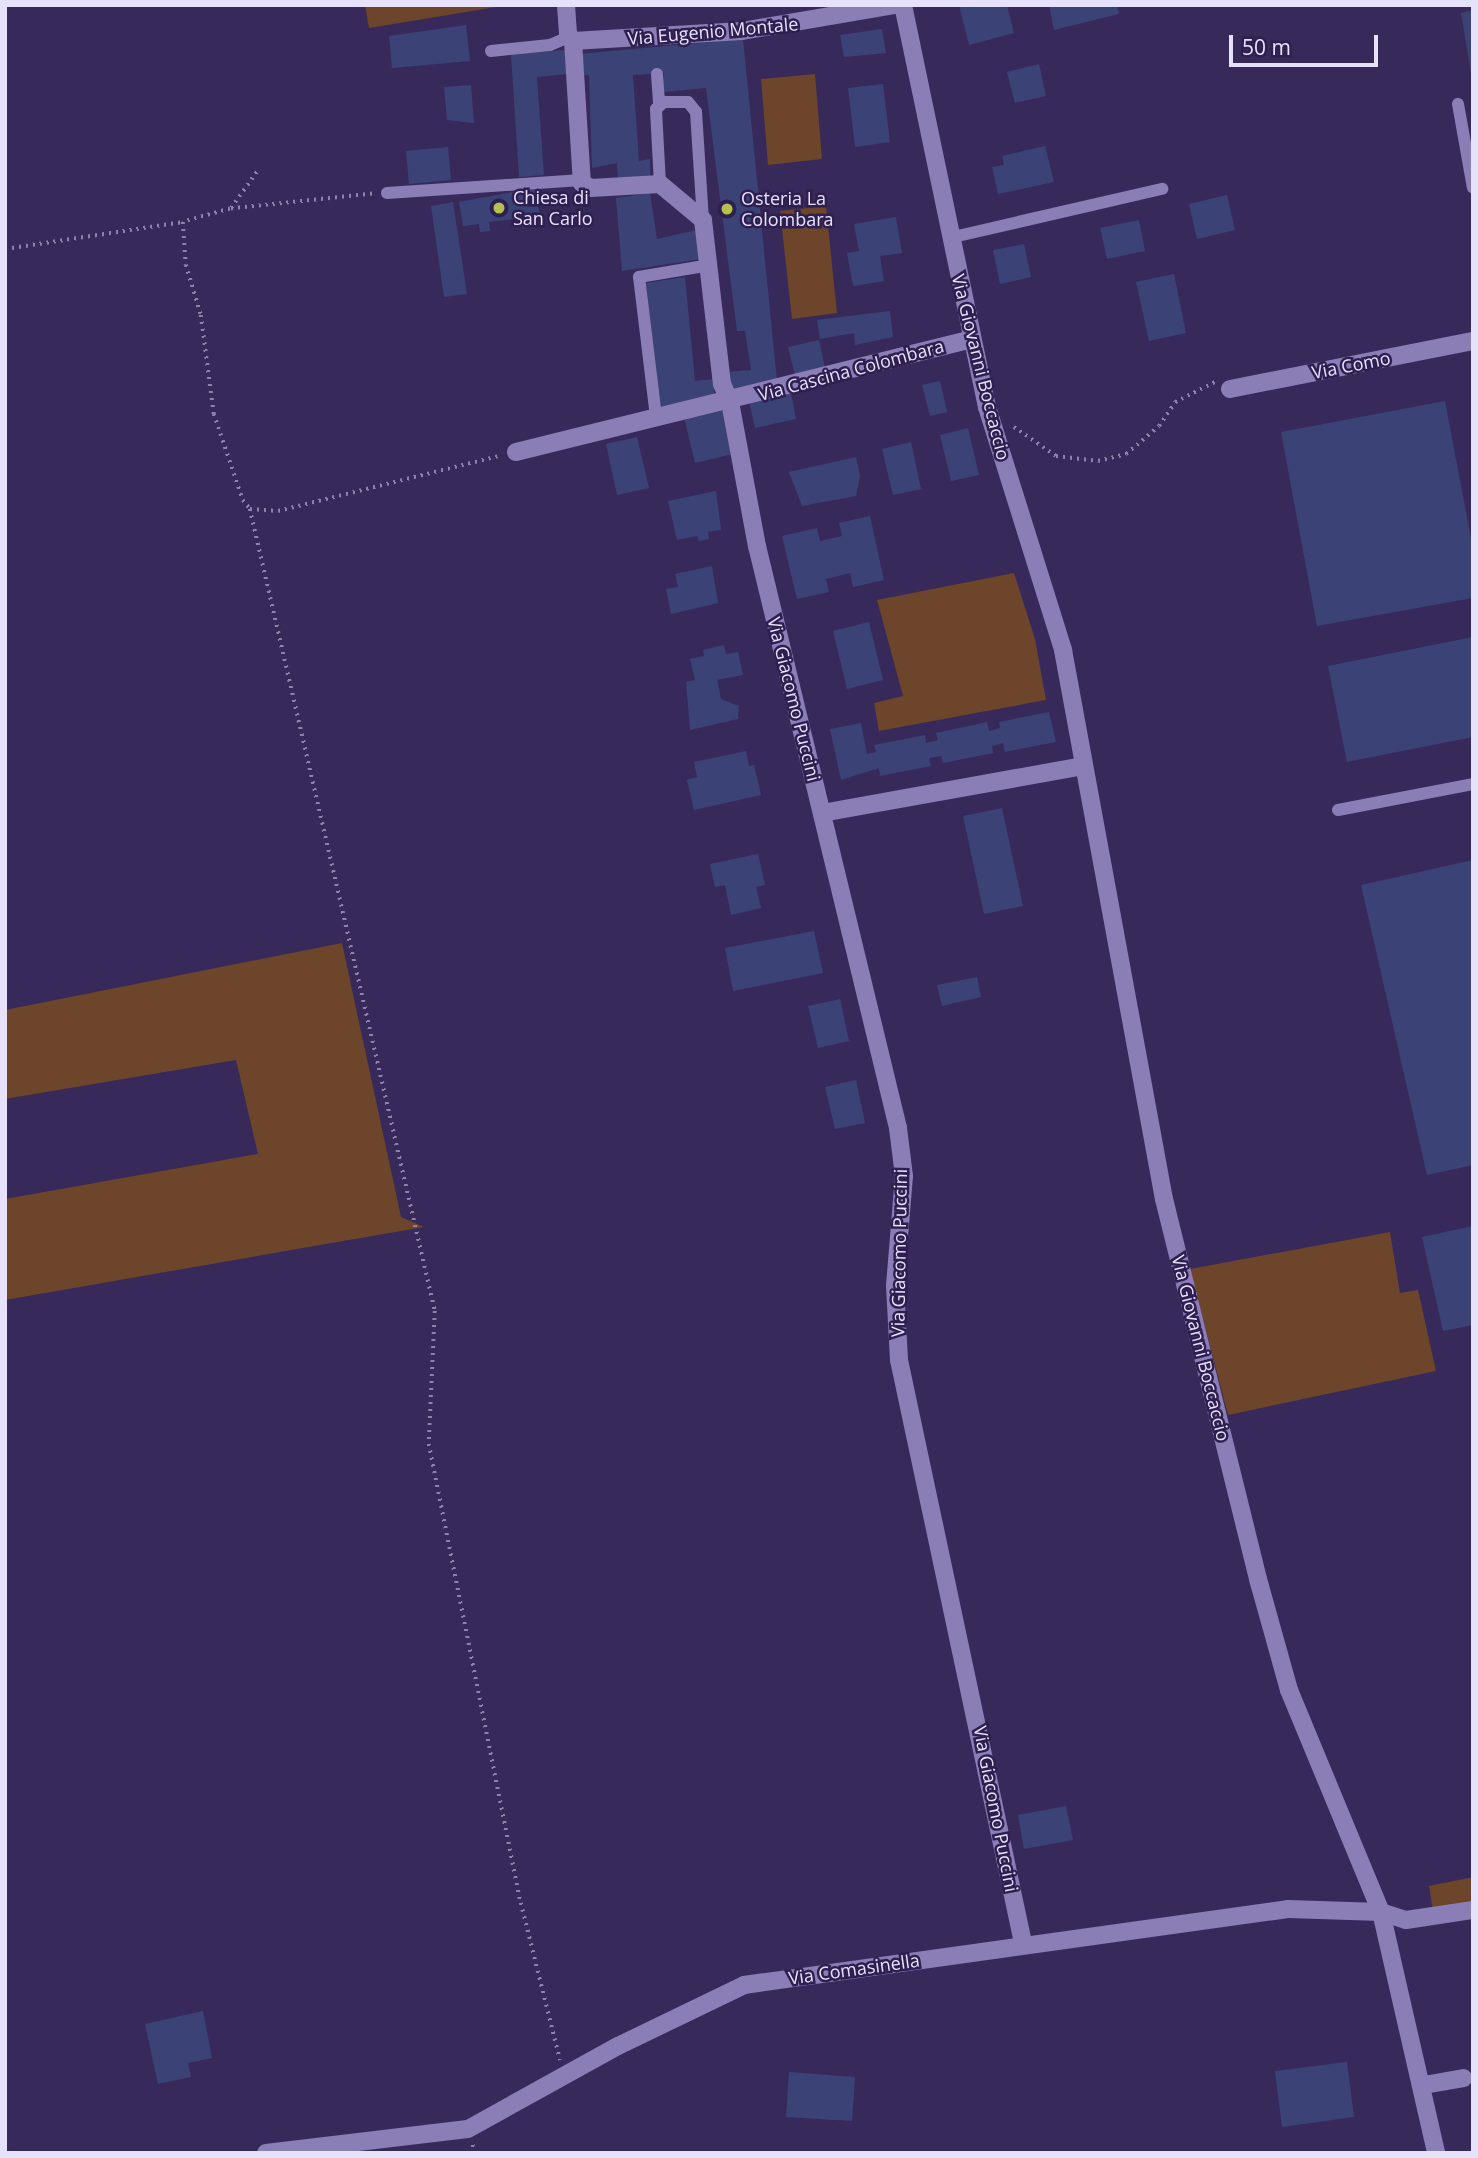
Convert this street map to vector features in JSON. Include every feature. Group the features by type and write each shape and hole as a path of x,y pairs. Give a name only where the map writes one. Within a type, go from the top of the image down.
{"street":[{"path":"566,5 582,180 591,188 660,184 703,220 722,384 730,402"},
{"name":"Via Eugenio Montale","path":"571,39 655,42 786,26 894,5"},
{"name":"Via Giovanni Boccaccio","path":"903,5 949,238 987,407 1056,621 1164,1199 1258,1578 1289,1690 1381,1912 1424,2085 1436,2153"},
{"name":"Via Cascina Colombara","path":"516,452 656,417 730,402 972,339"},
{"name":"Via Como","path":"1236,388 1473,341"},
{"name":"Via Giacomo Puccini","path":"730,402 757,546 898,1128 904,1176 895,1298 899,1360 1023,1943"},
{"path":"822,813 1083,766"},
{"name":"Via Comasinella","path":"266,2153 468,2129 564,2075 744,1984 1023,1943 1288,1909 1381,1912 1406,1920 1473,1910"},
{"path":"1424,2085 1463,2078"}],"lane":[{"path":"491,51 550,45 571,39"},
{"path":"657,74 659,106 655,115 660,184"},
{"path":"659,106 688,102 696,112 703,220"},
{"path":"1458,104 1473,188"},
{"path":"387,193 582,180"},
{"path":"949,238 1162,189"},
{"path":"656,417 639,277 710,265"},
{"path":"1338,810 1473,785"}],"path":[{"path":"230,209 258,170"},
{"path":"5,249 183,222 230,209 387,193"},
{"path":"183,222 187,265 207,347 214,414 243,500 250,509 435,1311 429,1444 521,1903 564,2075"},
{"path":"987,407 1056,456 1098,461 1126,454 1140,444 1175,402 1192,390 1225,381 1236,388"},
{"path":"250,509 278,511 516,452"}],"shaded area":[{"path":"365,5 508,5 369,28"},
{"path":"815,74 822,159 768,165 761,79"},
{"path":"826,206 837,313 792,319 780,211"},
{"path":"1014,573 1035,639 1046,700 879,731 874,703 903,696 877,600"},
{"path":"342,943 401,1217 424,1227 5,1300 5,1199 258,1154 236,1060 5,1099 5,1010"},
{"path":"1390,1232 1400,1293 1418,1290 1436,1371 1228,1415 1190,1269"},
{"path":"1473,1877 1473,1906 1433,1911 1429,1886"}],"building":[{"path":"959,5 1007,5 1014,33 969,45"},
{"path":"1049,5 1117,5 1119,14 1054,30"},
{"path":"1473,10 1473,72 1471,73 1461,13"},
{"path":"466,25 470,61 392,68 389,36"},
{"path":"882,29 886,53 844,57 840,35"},
{"path":"743,39 777,381 732,392 728,372 751,370 745,331 737,331 706,88 663,92 664,73 633,75 639,161 650,159 650,179 618,182 617,163 592,168 589,75 579,75 578,54"},
{"path":"566,50 568,74 537,77 544,175 519,177 511,54"},
{"path":"1039,64 1046,96 1015,103 1007,72"},
{"path":"883,84 890,142 855,147 848,88"},
{"path":"471,85 474,123 447,120 444,87"},
{"path":"1045,146 1054,182 998,194 992,167 1004,165 1002,156"},
{"path":"448,147 451,180 409,184 406,151"},
{"name":"Chiesa di San Carlo","path":"535,188 540,216 489,222 490,231 480,232 479,224 463,226 459,202"},
{"path":"650,193 657,239 697,230 701,259 622,271 616,198"},
{"path":"1227,195 1235,230 1197,239 1189,204"},
{"path":"453,202 467,294 444,297 431,206"},
{"path":"896,217 902,253 880,256 884,281 853,286 847,253 859,251 854,224"},
{"path":"1139,220 1145,251 1107,259 1100,228"},
{"path":"1024,244 1031,277 1000,284 993,250"},
{"path":"1174,274 1186,333 1149,341 1136,282"},
{"path":"685,277 695,381 713,379 715,401 659,409 646,283"},
{"path":"890,311 893,337 855,345 854,333 820,339 817,320"},
{"path":"819,340 825,368 795,375 788,347"},
{"path":"940,381 947,412 930,416 922,385"},
{"path":"791,393 796,419 755,428 749,402"},
{"path":"1445,401 1473,549 1473,598 1317,626 1281,432"},
{"path":"722,408 733,454 695,463 684,417"},
{"path":"968,428 979,475 951,481 940,435"},
{"path":"637,437 649,488 617,495 606,444"},
{"path":"911,442 921,489 893,495 882,449"},
{"path":"856,457 860,476 856,496 802,506 789,472"},
{"path":"716,491 721,530 708,532 709,539 699,541 697,536 677,540 668,501"},
{"path":"870,516 884,580 853,587 850,573 826,579 829,592 797,599 782,536 817,528 820,541 842,536 839,523"},
{"path":"712,566 718,603 671,614 666,589 678,587 675,574"},
{"path":"869,622 883,680 847,689 833,631"},
{"path":"1473,637 1473,737 1347,762 1328,666"},
{"path":"724,645 726,654 738,652 743,675 717,680 721,699 739,706 738,719 690,730 686,682 695,680 690,659 704,656 703,650"},
{"path":"1049,712 1056,742 1005,752 1003,743 992,746 993,753 943,763 941,756 929,758 931,766 880,776 879,768 841,780 830,729 861,723 867,754 876,752 874,745 925,735 926,743 938,740 936,733 987,722 989,731 1000,728 999,722"},
{"path":"746,751 749,766 754,765 761,795 694,810 687,780 697,777 694,762"},
{"path":"1002,808 1023,906 984,914 963,816"},
{"path":"758,854 765,885 756,887 761,908 731,915 725,885 715,887 710,864"},
{"path":"1473,860 1473,1165 1427,1175 1361,885"},
{"path":"814,931 823,973 733,991 725,948"},
{"path":"977,977 981,997 942,1006 937,985"},
{"path":"840,999 849,1041 818,1048 808,1006"},
{"path":"856,1080 865,1123 835,1129 825,1087"},
{"path":"1473,1226 1473,1325 1443,1331 1422,1237"},
{"path":"1066,1806 1073,1840 1024,1849 1018,1815"},
{"path":"203,2011 212,2058 188,2063 191,2077 158,2084 145,2024"},
{"path":"1347,2062 1354,2117 1282,2127 1275,2071"},
{"path":"789,2072 855,2077 852,2121 786,2117"}],"place":[{"name":"Chiesa di San Carlo","path":"499,208"},
{"name":"Osteria La Colombara","path":"727,209"}]}
